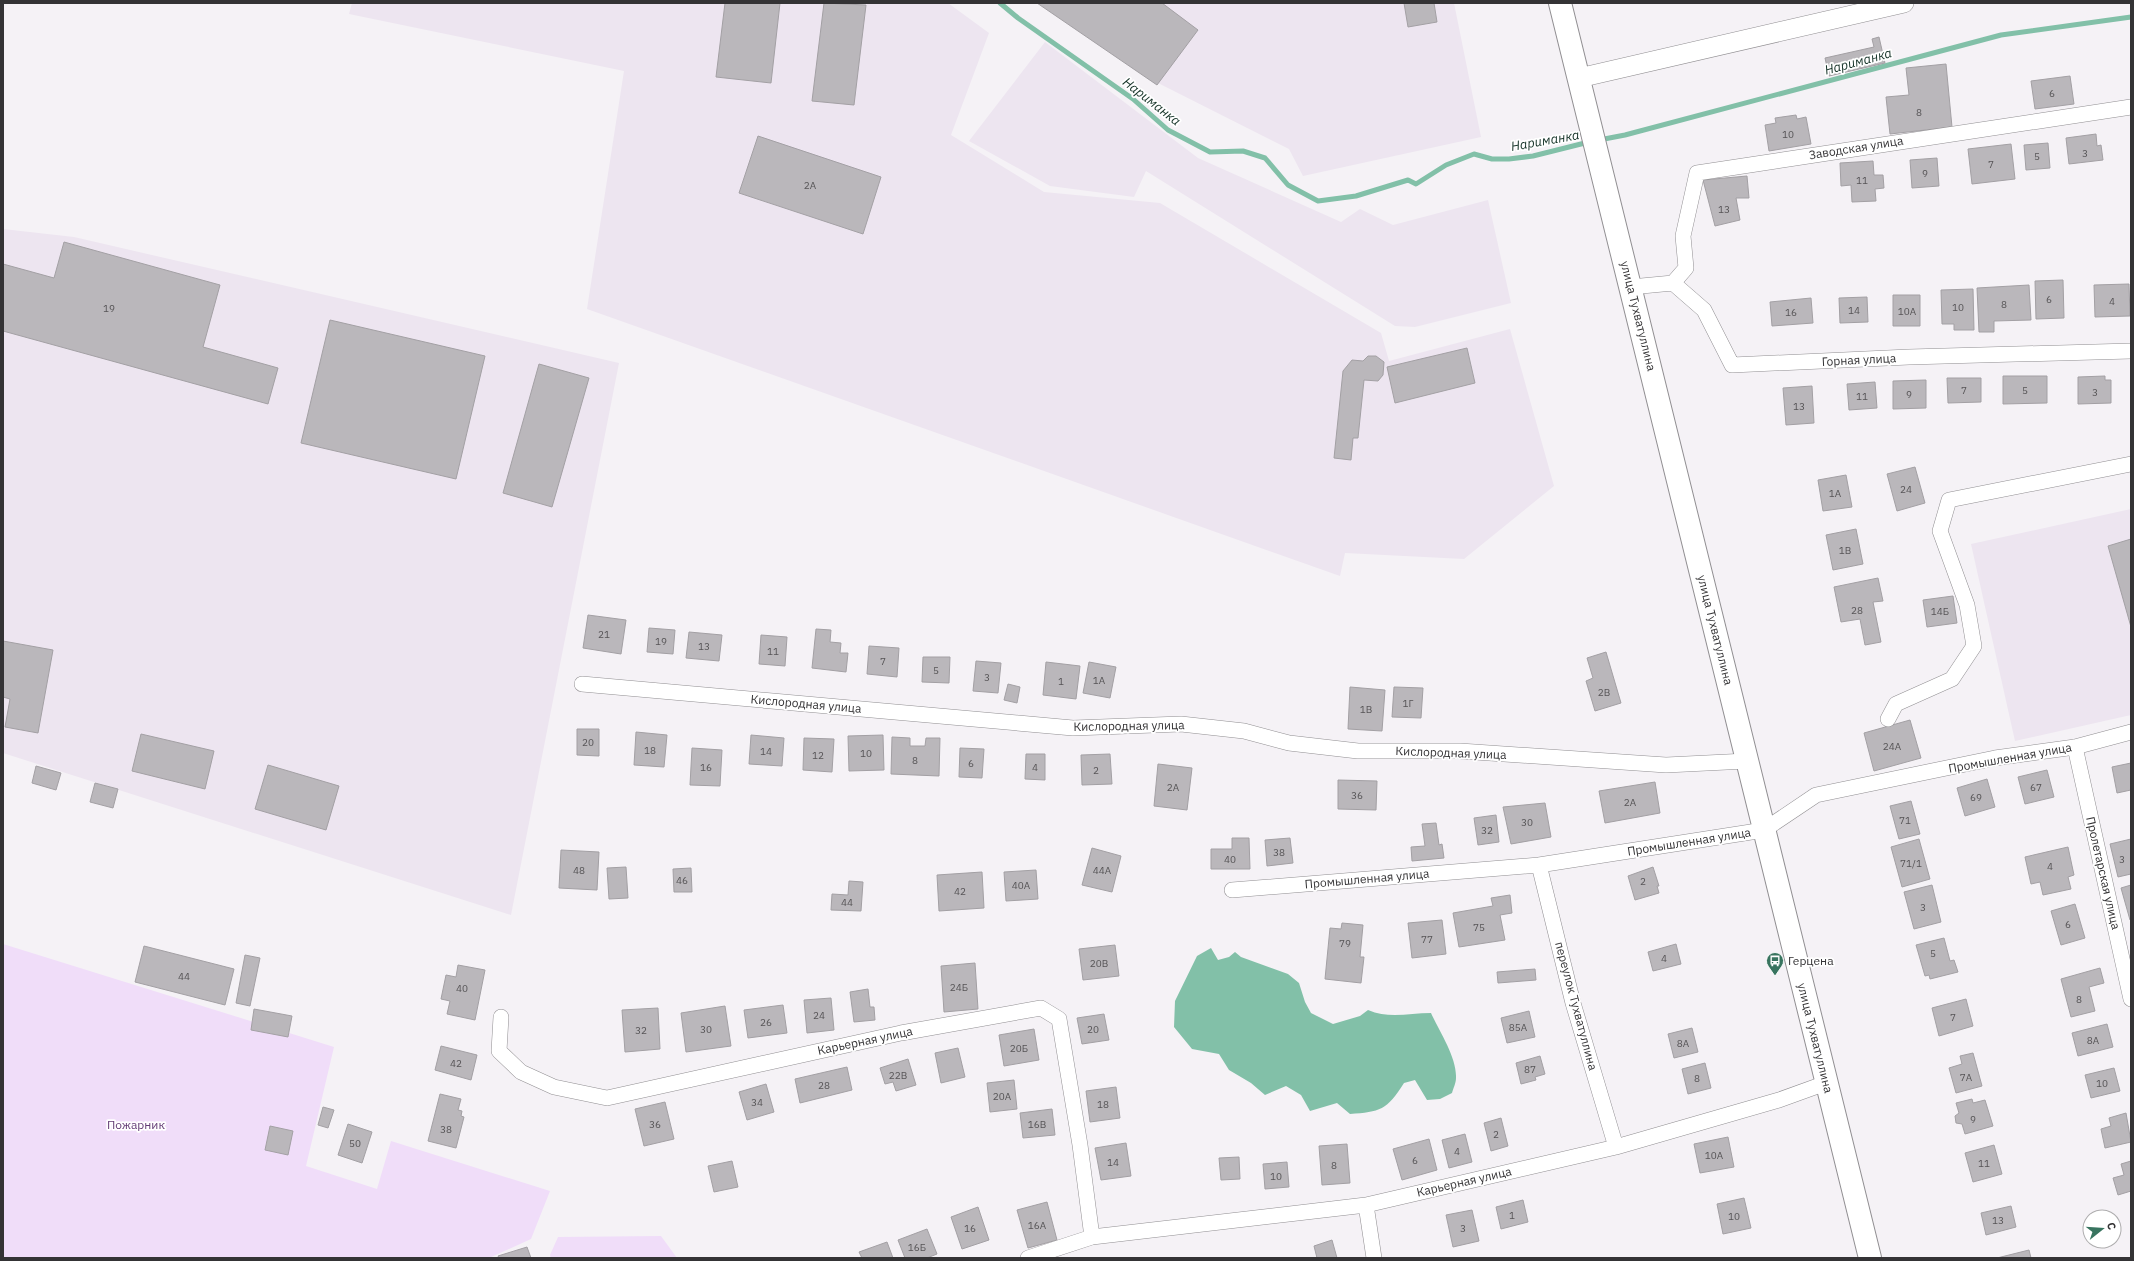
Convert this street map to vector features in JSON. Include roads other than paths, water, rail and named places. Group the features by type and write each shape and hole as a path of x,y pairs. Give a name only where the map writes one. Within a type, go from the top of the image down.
{"main road":[{"name":"улица Тухватуллина","path":"1560,3 1870,1258"}],"street":[{"path":"1579,78 1904,3"},
{"name":"Заводская улица","path":"1673,283 1686,268 1684,236 1697,173 2131,107"},
{"path":"1631,287 1673,283"},
{"name":"Горная улица","path":"1673,283 1704,310 1732,365 1909,357 2131,351"},
{"path":"1888,719 1896,704 1952,679 1974,646 1967,605 1940,531 1950,500 2131,464"},
{"name":"Кислородная улица","path":"582,684 1073,728 1181,724 1244,731 1289,743 1358,751 1460,751 1666,764 1747,761"},
{"name":"Промышленная улица","path":"1232,890 1539,865 1764,830 1816,795 1995,758 2075,747 2131,732"},
{"name":"Пролетарская улица","path":"2075,747 2131,999"},
{"name":"переулок Тухватуллина","path":"1539,865 1574,1003 1616,1147"},
{"name":"Карьерная улица","path":"501,1017 499,1051 521,1072 554,1087 607,1098 901,1033 1041,1008 1059,1019 1080,1145 1092,1237"},
{"name":"Карьерная улица","path":"1028,1258 1092,1237 1366,1205 1616,1147 1779,1100 1826,1083"},
{"path":"1366,1205 1374,1258"}],"waterway":[{"name":"Нариманка","path":"1000,3 1018,18 1133,99 1168,130 1210,152 1243,151 1265,158 1288,185 1318,201 1356,196 1408,180 1416,184 1446,165 1474,154 1492,159 1509,159 1533,156 1589,142"},
{"name":"Нариманка","path":"1599,140 1625,135 2001,35 2131,17"}],"place":[{"name":"Герцена","path":"1775,976"}],"park label":[{"name":"Пожарник","path":"136,1125"}]}
